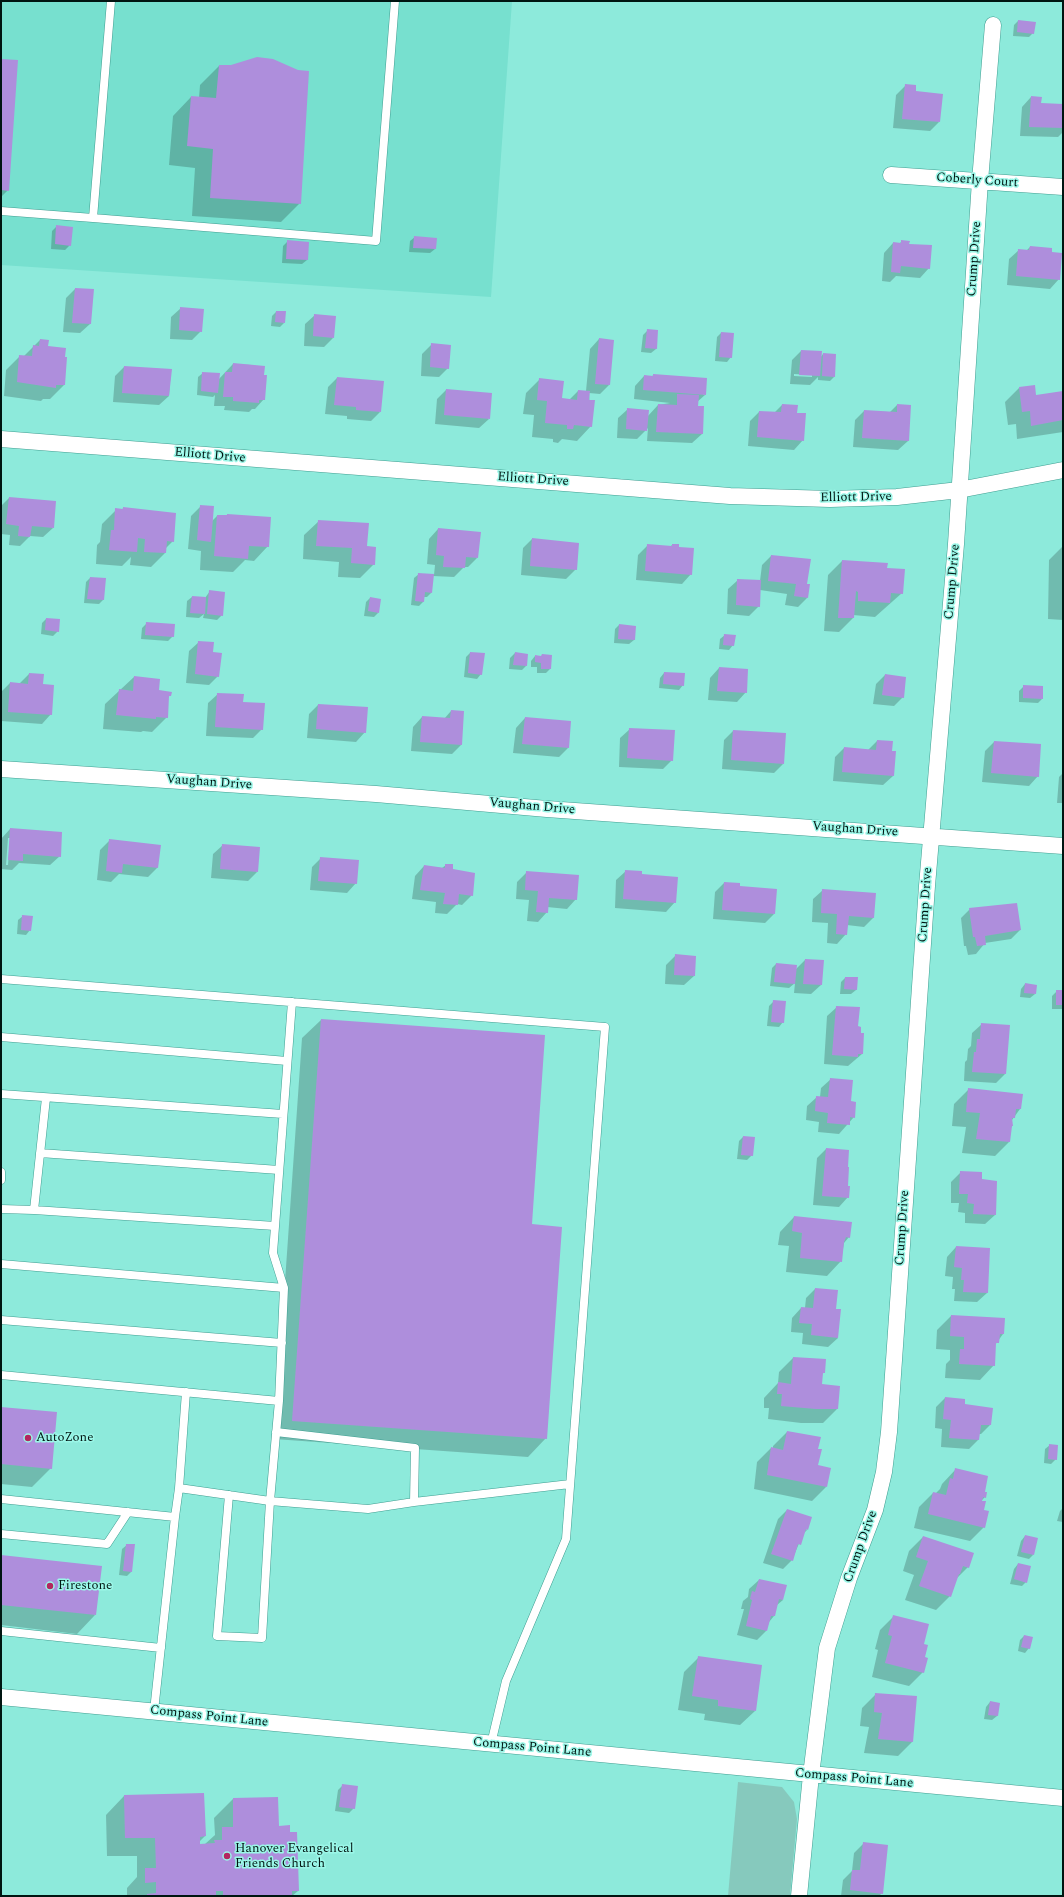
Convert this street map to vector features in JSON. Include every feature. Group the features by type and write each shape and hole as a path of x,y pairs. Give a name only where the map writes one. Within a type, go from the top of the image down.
{"street":[{"name":"Crump Drive","path":"799,1896 811,1775 827,1648 849,1578 875,1510 884,1472 889,1432 932,836 959,490 980,181 993,25"},
{"name":"Coberly Court","path":"892,175 1063,187"},
{"name":"Elliott Drive","path":"1,440 730,496 830,499 882,498 959,490 1063,470"},
{"name":"Vaughan Drive","path":"1,769 376,794 555,810 1063,846"},
{"name":"Compass Point Lane","path":"1,1696 1063,1798"}],"lane":[{"path":"93,218 111,1"},
{"path":"1,211 376,241 395,1"},
{"path":"1,979 606,1027 566,1539 506,1681 491,1744"},
{"path":"229,1496 218,1636 262,1638 270,1501 279,1401 284,1288 273,1253 292,1002"},
{"path":"1,1037 287,1060"},
{"path":"1,1094 283,1114"},
{"path":"34,1210 46,1098"},
{"path":"40,1153 279,1170"},
{"path":"1,1172 1,1180"},
{"path":"1,1209 275,1226"},
{"path":"1,1264 284,1288"},
{"path":"1,1320 282,1343"},
{"path":"1,1375 279,1401"},
{"path":"154,1711 179,1488 186,1392"},
{"path":"276,1432 415,1448 414,1502"},
{"path":"179,1488 270,1501 368,1509 414,1502 570,1484"},
{"path":"1,1499 175,1517"},
{"path":"1,1534 107,1544 128,1512"},
{"path":"1,1631 161,1648"}],"shaded area":[{"path":"1,1 512,1 491,297 1,265"},
{"path":"738,1782 782,1787 794,1802 797,1819 790,1896 728,1896"}],"building":[{"path":"1018,20 1036,22 1034,34 1017,32"},
{"path":"257,57 273,59 298,70 309,71 301,204 210,198 213,149 187,146 191,96 216,98 219,65 231,65"},
{"path":"1,59 18,60 9,191 1,190"},
{"path":"905,84 916,85 916,91 943,94 940,122 902,119"},
{"path":"1031,96 1042,97 1041,103 1063,104 1063,128 1029,127"},
{"path":"56,225 73,227 71,246 55,244"},
{"path":"414,236 437,238 436,249 413,248"},
{"path":"287,240 309,242 308,260 286,259"},
{"path":"901,240 910,241 909,244 932,245 930,269 901,266 900,273 891,272 893,242 901,243"},
{"path":"1030,246 1052,248 1052,252 1062,253 1060,280 1016,276 1018,249 1029,250"},
{"path":"75,288 94,289 91,324 72,323"},
{"path":"180,307 204,309 202,332 179,330"},
{"path":"276,311 286,311 285,323 275,322"},
{"path":"314,314 336,316 334,338 313,336"},
{"path":"647,329 658,330 657,349 645,348"},
{"path":"721,332 734,333 732,358 719,357"},
{"path":"599,338 614,340 610,385 595,384"},
{"path":"40,339 49,340 48,346 66,348 65,357 67,357 65,385 56,385 56,388 17,382 19,355 32,356 33,345 39,346"},
{"path":"431,343 451,345 449,369 430,367"},
{"path":"801,350 822,351 820,376 799,375"},
{"path":"823,353 836,354 835,377 822,376"},
{"path":"233,363 265,366 264,375 267,375 265,400 259,400 259,403 233,401 233,397 223,397 225,372 232,372"},
{"path":"124,366 172,369 169,396 122,393"},
{"path":"202,372 220,373 218,393 201,391"},
{"path":"653,374 707,378 706,395 643,390 644,375 653,376"},
{"path":"337,377 384,381 381,412 356,410 356,407 334,405"},
{"path":"539,378 564,381 562,398 577,400 578,390 590,391 589,400 595,400 592,427 574,425 573,429 567,429 567,425 545,423 547,401 537,400"},
{"path":"1035,385 1036,395 1063,391 1063,420 1031,426 1030,411 1022,412 1019,387"},
{"path":"446,389 492,393 490,419 444,415"},
{"path":"677,394 699,395 698,406 704,406 703,434 656,432 658,404 677,405"},
{"path":"782,404 798,405 797,413 806,413 804,441 757,437 759,411 781,412"},
{"path":"897,404 911,405 909,441 862,438 864,410 897,412"},
{"path":"627,408 649,410 647,431 626,429"},
{"path":"9,497 56,501 54,528 32,526 30,537 18,536 19,526 6,524"},
{"path":"200,505 214,506 211,542 197,540"},
{"path":"123,507 176,513 174,542 167,541 166,553 144,552 145,539 138,538 137,552 109,550 111,530 114,530 115,508 123,509"},
{"path":"227,514 271,517 269,547 249,546 248,559 214,556 217,515"},
{"path":"318,520 369,523 367,546 376,547 375,565 351,563 352,548 316,546"},
{"path":"438,528 481,532 478,558 466,557 465,568 443,567 444,556 436,555"},
{"path":"532,538 579,543 577,570 530,566"},
{"path":"647,544 672,546 672,544 679,544 679,547 694,548 692,575 645,571"},
{"path":"771,555 811,559 807,584 810,584 808,598 794,596 796,584 768,581"},
{"path":"842,560 888,563 887,568 905,569 903,594 891,593 890,603 858,601 858,592 856,591 854,618 838,618"},
{"path":"418,573 434,574 432,593 425,592 424,602 415,601"},
{"path":"90,577 106,578 104,600 87,599"},
{"path":"737,579 761,580 760,607 736,605"},
{"path":"209,590 225,592 223,616 207,614"},
{"path":"192,596 206,597 205,614 190,613"},
{"path":"370,597 381,599 379,613 368,611"},
{"path":"46,618 60,619 59,632 45,630"},
{"path":"146,622 175,624 174,637 145,635"},
{"path":"619,624 636,626 635,640 618,639"},
{"path":"724,634 736,635 734,646 723,645"},
{"path":"198,641 214,642 213,652 222,653 219,677 195,674"},
{"path":"470,652 485,653 482,675 468,673"},
{"path":"515,652 528,654 527,666 513,665"},
{"path":"542,654 552,655 551,669 541,669 541,663 535,662 535,655 541,656"},
{"path":"719,667 748,669 747,693 717,691"},
{"path":"664,672 685,673 684,686 663,684"},
{"path":"29,673 44,674 43,684 54,685 52,715 8,712 10,682 28,684"},
{"path":"885,674 906,677 904,698 882,695"},
{"path":"134,676 160,679 159,690 172,692 171,696 169,696 168,718 156,717 156,719 116,715 119,689 133,691"},
{"path":"1023,685 1043,686 1043,699 1023,698"},
{"path":"217,693 244,694 243,702 265,703 263,730 215,727"},
{"path":"318,704 368,707 366,733 316,729"},
{"path":"451,710 464,711 462,745 420,742 422,716 450,718"},
{"path":"525,717 571,721 569,748 522,744"},
{"path":"629,728 675,730 673,761 627,758"},
{"path":"733,730 786,733 784,764 731,760"},
{"path":"877,740 893,741 892,751 896,751 894,776 842,772 844,747 876,750"},
{"path":"994,741 1041,744 1039,777 991,773"},
{"path":"10,828 62,832 61,857 23,854 23,861 8,860"},
{"path":"109,839 161,845 158,868 123,864 122,873 106,871"},
{"path":"222,844 260,847 258,872 220,869"},
{"path":"320,857 359,860 357,884 318,881"},
{"path":"445,864 453,864 453,869 475,873 473,896 459,894 458,905 443,904 445,893 420,890 424,865 445,868"},
{"path":"625,870 642,871 642,874 678,877 676,903 623,899"},
{"path":"526,871 579,875 577,900 549,898 548,913 536,912 538,891 525,890"},
{"path":"724,882 740,883 740,886 777,889 775,914 722,910"},
{"path":"822,889 876,893 874,918 849,916 847,935 836,934 837,914 821,913"},
{"path":"1017,903 1021,930 985,936 986,945 977,946 975,937 973,937 969,908"},
{"path":"22,915 33,916 31,931 21,930"},
{"path":"675,954 696,956 695,976 674,975"},
{"path":"805,959 824,960 822,985 803,984"},
{"path":"776,963 797,965 795,984 774,982"},
{"path":"845,977 858,977 857,990 844,989"},
{"path":"1025,983 1037,985 1036,994 1024,993"},
{"path":"1056,990 1063,990 1063,1005 1056,1005"},
{"path":"773,1000 786,1001 784,1023 771,1022"},
{"path":"836,1006 860,1007 858,1026 861,1027 861,1033 864,1033 863,1054 858,1054 858,1057 832,1055"},
{"path":"321,1019 545,1035 532,1224 562,1227 547,1439 292,1421"},
{"path":"981,1023 1010,1025 1006,1074 972,1072 977,1039 980,1039"},
{"path":"830,1078 853,1080 851,1101 856,1102 855,1118 850,1117 850,1125 827,1123 828,1113 815,1111 816,1096 828,1097"},
{"path":"968,1088 1023,1094 1021,1109 1016,1109 1015,1118 1012,1118 1013,1126 1010,1142 976,1139 980,1113 966,1112"},
{"path":"743,1136 755,1137 753,1156 741,1155"},
{"path":"826,1148 849,1150 849,1198 822,1196"},
{"path":"960,1171 982,1172 982,1179 997,1181 996,1215 973,1214 974,1204 967,1203 968,1194 959,1194"},
{"path":"794,1216 852,1222 850,1238 846,1237 844,1242 842,1262 800,1258 802,1233 792,1231"},
{"path":"956,1246 990,1248 988,1293 963,1292 964,1280 961,1280 962,1268 954,1267"},
{"path":"815,1288 838,1290 836,1309 841,1309 838,1338 811,1335 812,1324 799,1323 801,1307 813,1308"},
{"path":"951,1315 1005,1318 1004,1334 1000,1334 999,1343 996,1343 995,1366 959,1364 960,1349 964,1349 964,1337 950,1336"},
{"path":"793,1357 826,1359 825,1373 823,1373 822,1384 840,1386 838,1409 781,1406 782,1394 777,1394 778,1382 791,1384"},
{"path":"945,1397 965,1399 965,1404 993,1408 991,1425 981,1425 979,1440 949,1438 951,1420 943,1419"},
{"name":"AutoZone","path":"1,1407 57,1412 52,1469 1,1464"},
{"path":"787,1431 821,1437 818,1449 822,1449 818,1465 831,1468 827,1487 767,1475 771,1447 783,1450"},
{"path":"1049,1444 1058,1445 1057,1460 1048,1459"},
{"path":"955,1468 988,1476 985,1492 987,1492 986,1498 983,1497 982,1501 986,1501 984,1510 989,1511 985,1528 928,1514 933,1492 946,1495 950,1478 953,1479"},
{"path":"787,1509 812,1517 801,1545 798,1544 793,1561 771,1554"},
{"path":"1025,1535 1038,1538 1034,1555 1021,1552"},
{"path":"923,1536 974,1553 969,1568 963,1566 951,1597 919,1586 928,1561 916,1557"},
{"path":"126,1544 135,1544 132,1572 123,1571"},
{"name":"Firestone","path":"1,1555 102,1566 96,1615 1,1605"},
{"path":"1018,1563 1031,1566 1027,1583 1014,1579"},
{"path":"759,1579 787,1585 783,1600 779,1599 775,1616 771,1616 767,1631 746,1626 752,1600 750,1599 752,1591 755,1592"},
{"path":"893,1615 929,1624 924,1644 928,1645 925,1657 928,1658 924,1673 885,1663 892,1636 888,1635"},
{"path":"1024,1635 1033,1637 1030,1649 1021,1647"},
{"path":"698,1656 762,1665 756,1711 718,1706 718,1700 692,1696"},
{"path":"875,1693 917,1696 913,1742 878,1739 882,1713 874,1712"},
{"path":"990,1701 1000,1703 998,1716 988,1715"},
{"path":"342,1784 358,1786 355,1809 339,1807"},
{"name":"Hanover Evangelical Friends Church","path":"204,1793 206,1836 200,1837 200,1844 215,1843 214,1840 222,1840 222,1827 233,1827 233,1798 278,1797 279,1826 290,1825 290,1832 297,1832 299,1891 292,1891 292,1896 223,1896 223,1891 216,1891 216,1896 147,1896 147,1894 156,1893 156,1882 145,1883 145,1868 156,1868 155,1838 125,1838 124,1795"},
{"path":"863,1842 888,1845 883,1894 850,1890 852,1870 860,1870"}],"place":[{"name":"AutoZone","path":"28,1438"},
{"name":"Firestone","path":"50,1586"},
{"name":"Hanover Evangelical Friends Church","path":"227,1856"}]}
